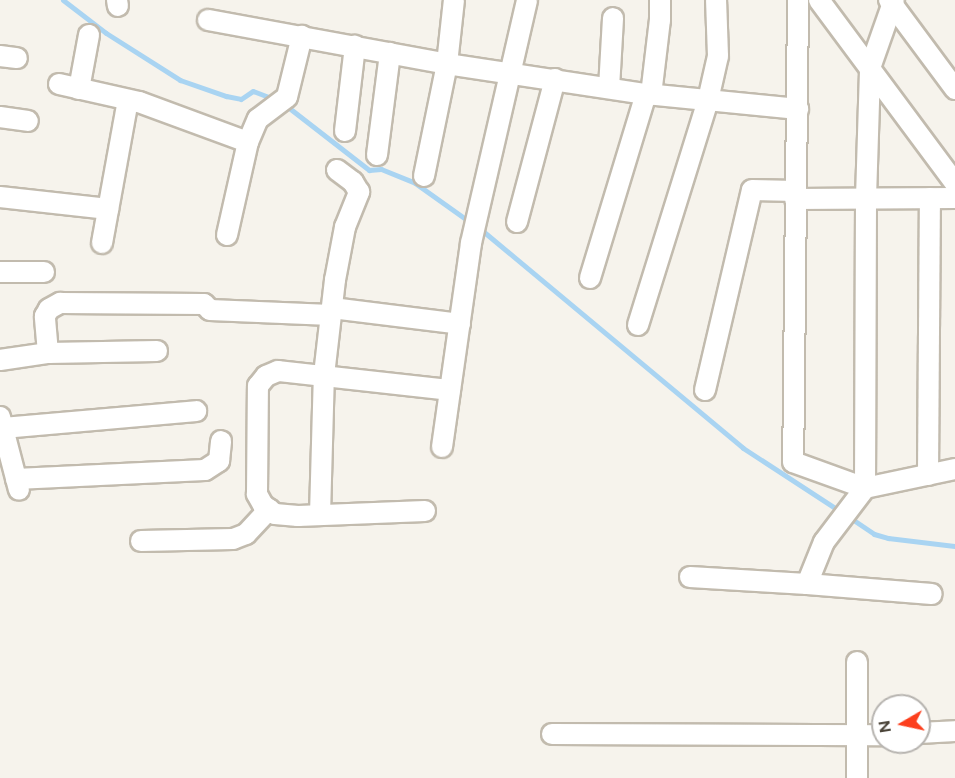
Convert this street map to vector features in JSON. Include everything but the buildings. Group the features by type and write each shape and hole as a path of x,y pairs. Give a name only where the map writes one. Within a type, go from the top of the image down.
{"street":[{"path":"424,176 447,64 454,0"},
{"path":"442,447 471,243 527,0"},
{"path":"590,278 648,94 660,20 660,0"},
{"path":"638,325 708,100 718,56 716,0"},
{"path":"798,0 793,462 865,488 955,469"},
{"path":"819,0 955,183"},
{"path":"807,584 824,543 865,488 866,198 870,68 892,1"},
{"path":"892,1 955,89"},
{"path":"609,88 613,18"},
{"path":"208,20 447,64 648,94 798,109"},
{"path":"79,89 89,35"},
{"path":"227,235 248,142 258,119 287,97 302,36"},
{"path":"345,131 355,46"},
{"path":"377,155 390,52"},
{"path":"517,222 555,79"},
{"path":"59,84 128,100 248,142"},
{"path":"102,243 128,100"},
{"path":"0,117 28,122"},
{"path":"320,515 324,375 331,311 345,227 359,192 352,182 338,170"},
{"path":"705,390 752,190 796,195 866,198 955,198"},
{"path":"0,197 108,209"},
{"path":"928,475 930,198"},
{"path":"0,272 44,272"},
{"path":"48,353 45,316 49,309 60,303 204,304 210,310 331,311 460,324"},
{"path":"0,360 48,353 157,351"},
{"path":"425,511 320,515 274,514 256,494 258,386 266,376 278,371 450,390"},
{"path":"195,411 1,422 18,484 205,470 219,461 221,441"},
{"path":"141,541 233,539 246,534 269,509"},
{"path":"690,577 932,594"},
{"path":"857,778 858,662"},
{"path":"931,732 955,731"},
{"path":"552,734 871,735"}],"waterway":[{"path":"63,0 106,33 180,80 226,96 241,99 253,91 276,100"},
{"path":"284,104 369,170 381,169 415,183 471,223"},
{"path":"478,227 743,448 841,512"},
{"path":"849,517 874,534 888,538 955,546"}]}
